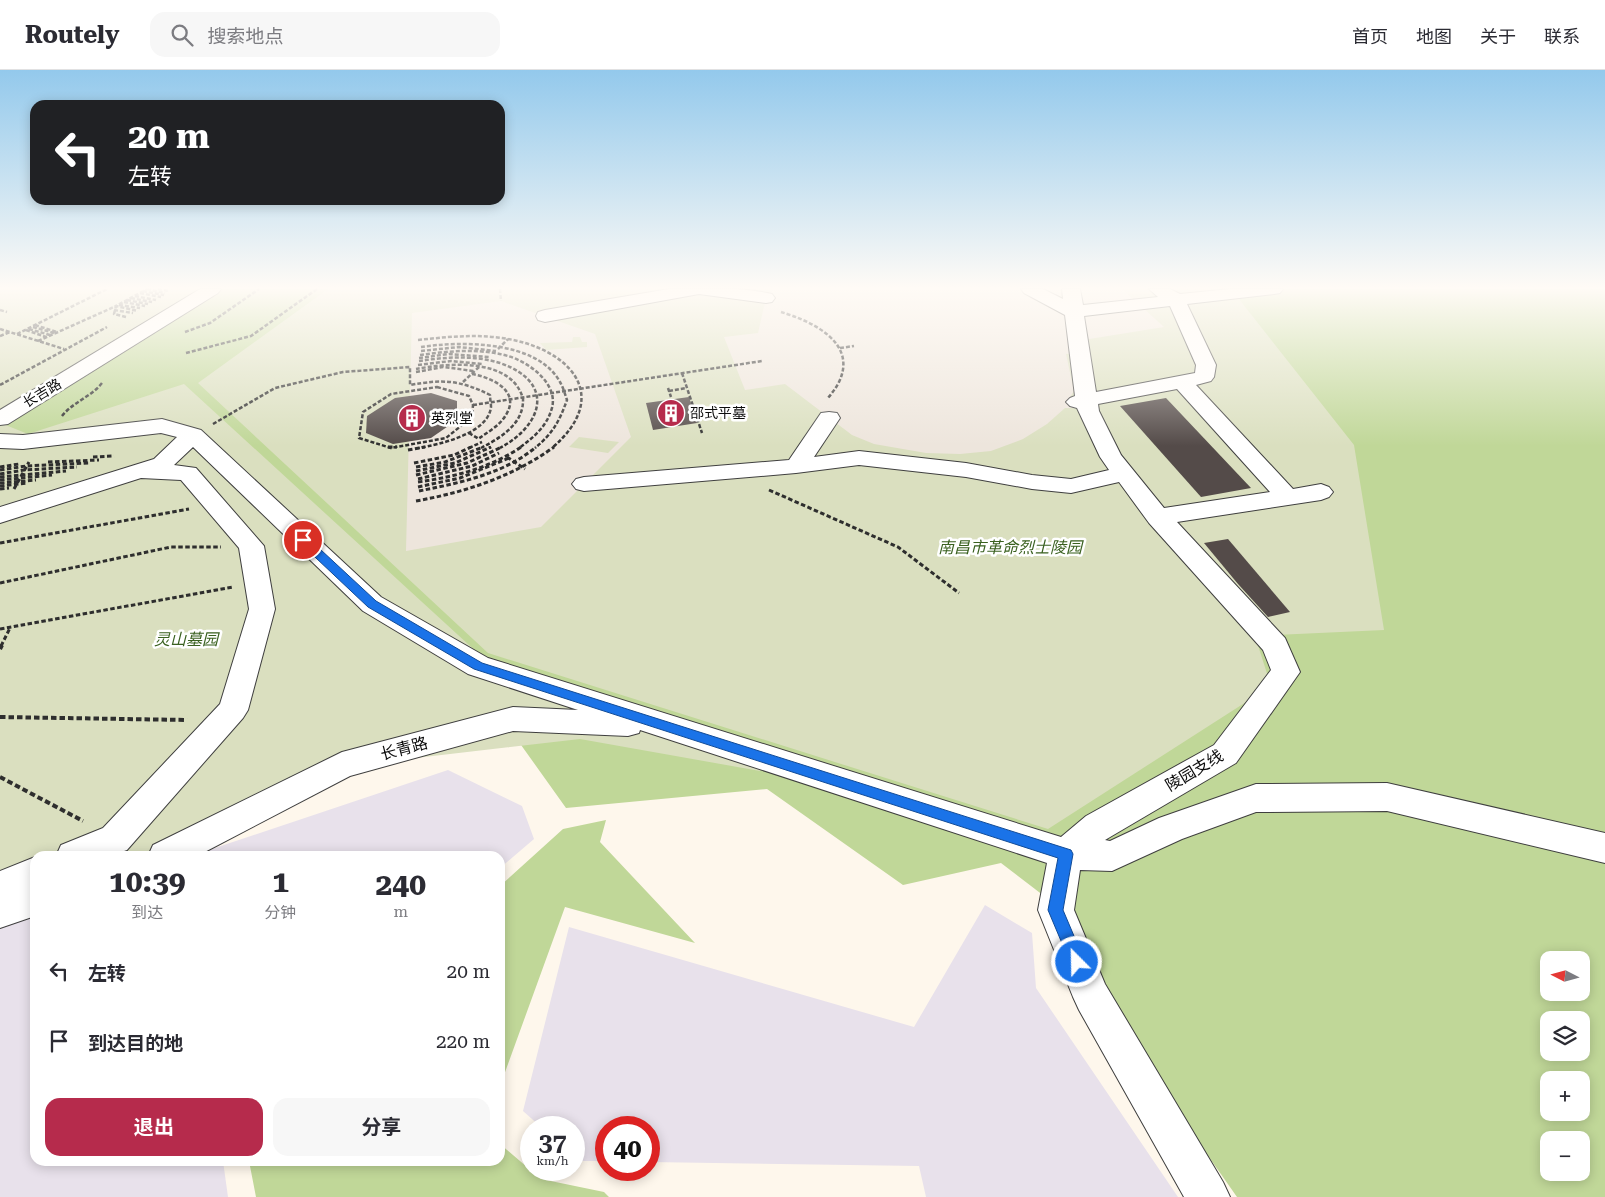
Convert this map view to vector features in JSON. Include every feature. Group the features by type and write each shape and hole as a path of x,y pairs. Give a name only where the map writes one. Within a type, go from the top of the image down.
{"street":[{"name":"长吉路","path":"0,419 126,342"},
{"name":"陵园支线","path":"1066,854 1098,826 1225,754 1286,672 1274,645 1158,517 1111,457 1082,401 1077,342"},
{"path":"1082,401 1137,394 1204,377 1206,365 1195,342"},
{"path":"1182,382 1194,408 1246,452 1230,454 1246,471 1262,468 1287,497"},
{"path":"796,466 827,410"},
{"path":"0,442 42,440 162,426 193,435 220,463 372,604 478,666 1066,854 1112,856 1171,828 1256,798 1387,797 1605,848"},
{"path":"0,515 125,462 162,464 193,435"},
{"path":"584,484 796,466 859,458 966,470 1032,482 1071,486 1124,474"},
{"path":"86,851 115,839 233,710 262,609 251,546 188,473 125,462"},
{"path":"1158,517 1232,501 1287,497 1321,492"},
{"name":"长青路","path":"175,851 342,765 513,719 664,726"},
{"path":"1066,854 1056,910 1092,997 1208,1197"},
{"path":"0,887 30,874"},
{"path":"0,911 30,902"}],"path":[{"path":"43,342 64,349"},
{"path":"0,385 78,342"},
{"path":"186,353 230,342"},
{"path":"463,382 506,342"},
{"path":"416,501 449,496 524,468 549,451 566,434 580,412 582,404 581,388 574,373 556,357 531,344 520,342"},
{"path":"827,410 842,377 844,364 840,348 836,342"},
{"path":"422,347 461,343 499,348 525,355 542,363 557,376 565,391 567,400 566,407 556,426 545,439 514,462 472,479 418,489 460,478 508,458"},
{"path":"840,348 854,346"},
{"path":"418,362 443,347 496,351"},
{"path":"417,479 433,481 472,470 504,456 531,439 548,419 552,410 551,393 544,379 526,363 493,354 453,350 418,362"},
{"path":"418,362 449,354 489,357"},
{"path":"417,479 457,467 512,440 532,421 539,402 530,381 506,365 486,360 449,357 418,362"},
{"path":"418,362 451,361 482,364"},
{"path":"418,362 493,370 509,378 521,392 523,408 514,424 487,445 460,457 416,469 452,465 491,447"},
{"path":"418,362 473,372 494,380 502,387 510,399 508,411 498,425 478,439"},
{"path":"473,405 762,362"},
{"path":"193,435 275,388 343,372 410,367 410,385 440,380 463,382 490,395 492,402 478,428 446,443 408,450"},
{"path":"682,374 702,433"},
{"path":"11,494 42,440 56,425 67,407 88,397 103,381"},
{"path":"437,387 468,396 473,405 472,417 446,438 390,448 359,438 363,412 391,394 437,387"},
{"path":"671,397 668,389 686,388"},
{"path":"468,433 524,468"},
{"path":"414,463 454,455 482,442"},
{"path":"417,479 465,468 500,453"},
{"path":"0,467 31,459 125,462"},
{"path":"0,467 29,463 125,462"},
{"path":"0,467 104,463"},
{"path":"772,484 763,487 898,547 959,593"},
{"path":"0,542 215,504"},
{"path":"0,583 171,547 251,546"},
{"path":"1,630 258,582"},
{"path":"0,649 11,627"},
{"path":"0,717 222,721"},
{"path":"0,777 115,839"}],"shaded area":[{"path":"411,342 572,342 540,343 546,350 587,347 587,342 582,342 598,342 631,437 541,527 406,551","holes":["579,437 619,442 608,453 569,447"]},
{"path":"726,342 1083,342 1083,353 1066,354 1074,391 1070,397 1077,396 1078,408 1065,408 1047,424 1023,439 991,451 960,454 926,453 874,444 852,435 785,384 745,390"},
{"path":"448,770 522,806 534,839 505,864 505,851 206,851"},
{"path":"985,905 1032,933 1036,988 1178,1197 926,1197 919,1166 660,1162 660,1116 595,1116 595,1161 585,1161 585,1116 529,1116 523,1111 569,927 914,1027"},
{"path":"30,911 30,1166 224,1166 228,1197 0,1197 0,923"}],"green space":[{"name":"灵山墓园","path":"0,342 136,342 3,424 28,434 184,384 481,656 772,749 760,771 580,739 347,766 179,851 30,851 30,908 0,918"},
{"path":"97,342 1605,342 1605,1197 1237,1197 1114,1022 1048,899 1001,863 903,885 767,789 566,808 489,700 0,459 0,392"},
{"name":"南昌市革命烈士陵园","path":"255,342 1272,342 1354,445 1384,630 1255,636 1271,686 1048,829 488,653 198,383"},
{"path":"606,820 600,842 695,943 565,907 505,1072 505,881 563,829"},
{"path":"505,1148 520,1161 520,1181 551,1181 604,1192 609,1197 256,1197 250,1166 505,1166"}],"building":[{"name":"英烈堂","path":"431,393 457,401 457,420 431,438 393,444 366,433 367,416 395,398"},
{"name":"邵式平墓","path":"689,397 697,423 653,430 646,403"},
{"path":"1166,398 1251,488 1201,497 1120,406"},
{"path":"1228,539 1290,612 1268,617 1204,543"}],"place":[{"name":"邵式平墓","path":"671,413"},
{"name":"英烈堂","path":"412,418"}],"route":[{"path":"303,540 372,604 478,666 1066,854 1056,910 1077,962"}]}
